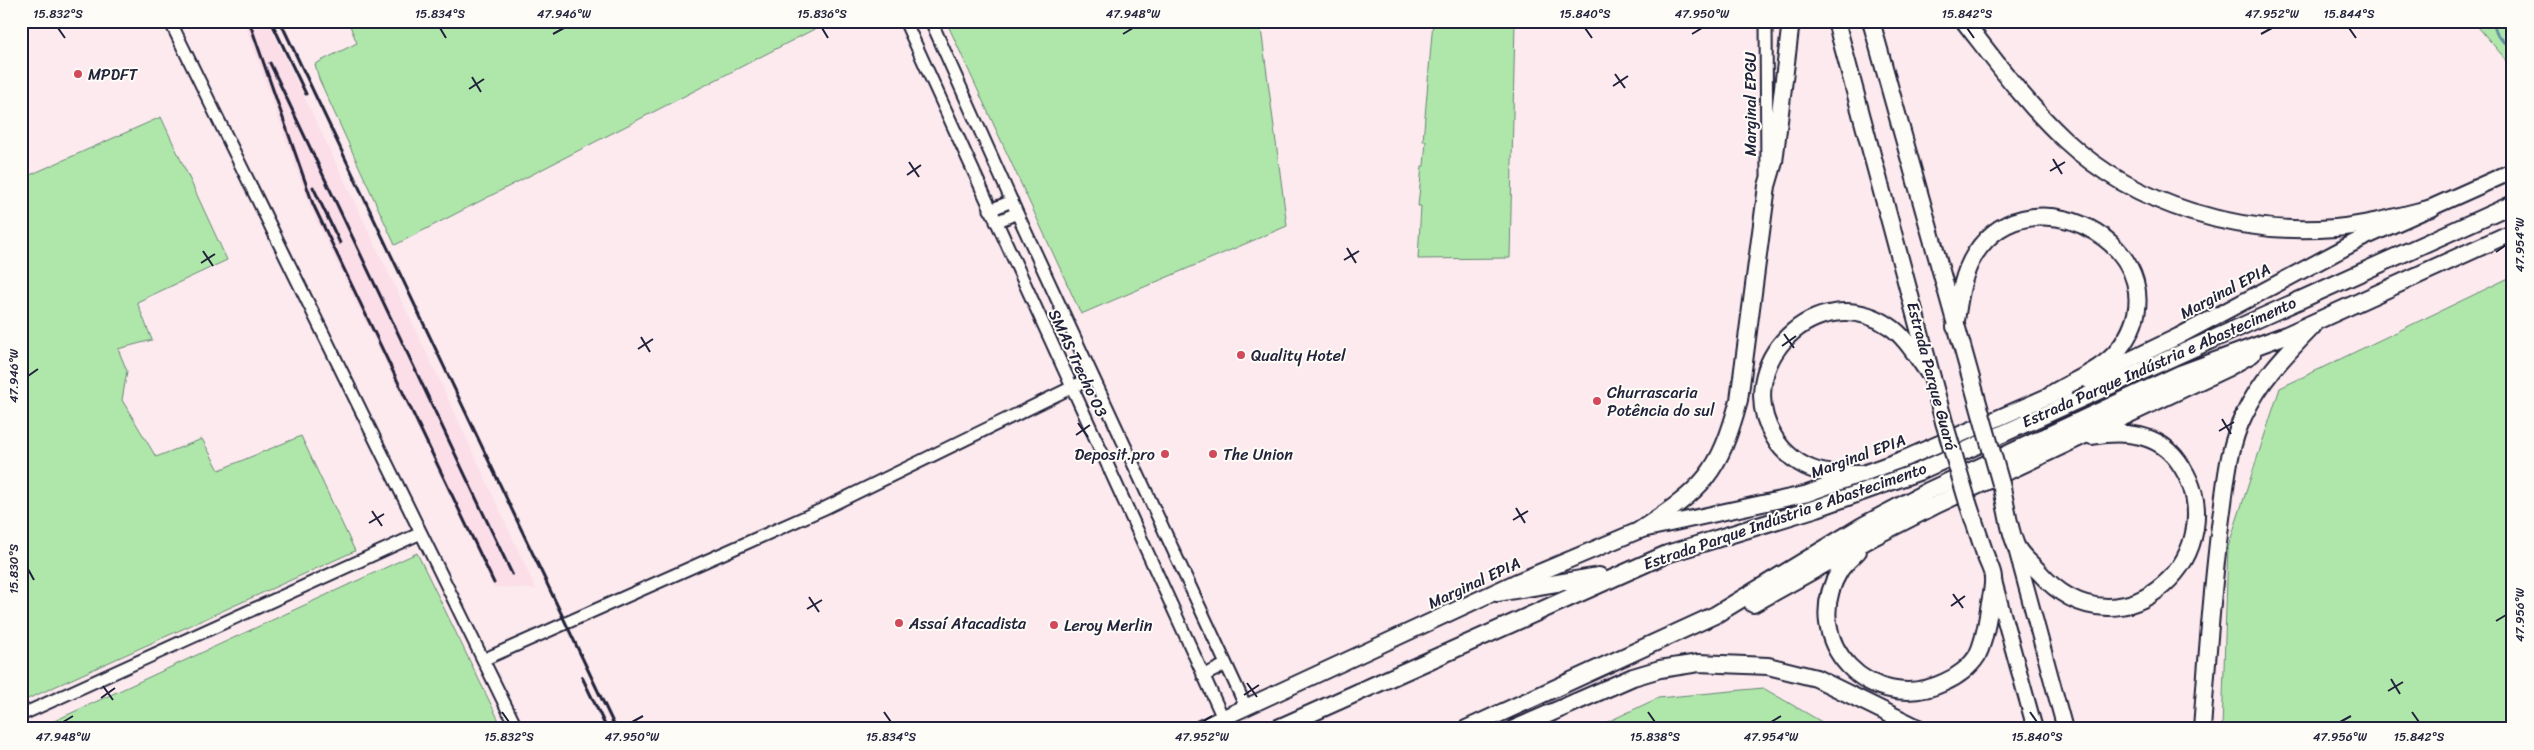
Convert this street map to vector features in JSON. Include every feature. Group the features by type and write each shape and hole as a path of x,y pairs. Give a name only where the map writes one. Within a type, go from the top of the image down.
{"highway":[{"path":"1640,530 1688,497 1714,468 1730,432 1740,400 1767,186 1774,162 1791,21"},
{"name":"Estrada Parque Guará","path":"1836,21 1944,422 1993,578"},
{"path":"1871,21 1955,327 2001,484 2015,545 2050,586 2068,598 2101,608 2127,605 2158,590 2181,565 2190,547 2195,525 2195,506 2191,487 2175,456 2162,445 2135,434 2117,433 2071,440"},
{"path":"1964,21 2038,113 2066,141 2097,166 2160,200 2209,217 2246,225 2286,229 2344,226 2432,208"},
{"name":"Estrada Parque Indústria e Abastecimento","path":"1276,729 1626,571 1706,540 1817,508 1918,472 2513,204"},
{"path":"1955,327 1963,280 1968,268 1975,254 2000,230 2027,218 2053,217 2087,226 2106,237 2128,262 2134,277 2137,296 2135,317 2127,337 2118,351 2105,362 2053,393"},
{"name":"Estrada Parque Indústria e Abastecimento","path":"1466,729 1715,615 1862,526 1928,491 2180,374 2223,356 2286,335 2513,232"},
{"path":"1859,475 1827,474 1808,468 1792,458 1777,443 1767,426 1762,403 1764,374 1773,354 1793,331 1814,318 1831,313 1862,314 1890,326 1932,378"},
{"path":"2202,729 2215,566 2232,452 2243,416 2257,390 2278,362 2318,320"},
{"path":"1715,615 1736,611 1758,602 1874,536 2071,440 2227,368 2286,335"},
{"path":"1817,508 1859,475"},
{"path":"1874,536 1841,568 1835,580 1828,606 1828,621 1836,648 1849,667 1870,683 1888,689 1916,691 1939,685 1966,668 1976,657 1982,643 1993,578"},
{"path":"1497,592 1626,571"},
{"path":"1514,729 1633,677 1660,669 1699,663 1768,666 1816,678 1920,729"}],"main road":[{"name":"Marginal EPIA","path":"1199,729 1514,583 1640,530 1806,494 1906,458 2053,393 2116,368 2361,239 2513,171"},
{"path":"2015,545 2065,729"},
{"name":"Estrada Parque Guará","path":"1993,578 2035,729"}],"street":[{"path":"170,21 485,659 517,729"},
{"name":"SMAS Trecho 03","path":"905,21 1223,718"},
{"name":"SMAS Trecho 03","path":"931,21 1017,213 1246,707"},
{"name":"Marginal EPGU","path":"1766,21 1767,186"},
{"path":"990,210 1012,201"},
{"path":"996,222 1017,213"},
{"path":"485,659 824,509 1094,377"},
{"path":"21,715 421,532"},
{"path":"1203,676 1225,665"}],"shaded area":[{"path":"244,21 268,21 439,379 536,589 494,587 310,207"}],"green space":[{"path":"348,21 830,21 395,245 319,79 315,64 357,43"},
{"path":"946,21 1260,21 1287,226 1081,314"},
{"path":"1433,21 1515,21 1510,258 1418,259 1421,206 1418,206 1422,166 1424,166 1426,141 1423,141"},
{"path":"2272,21 2458,21 2284,23"},
{"path":"2473,21 2513,21 2513,68"},
{"path":"161,117 227,260 137,302 152,340 118,349 127,371 122,400 156,457 202,439 219,470 301,436 355,551 21,702 21,179"},
{"path":"2513,276 2513,729 2222,729 2228,547 2280,388"},
{"path":"417,553 503,729 37,729"},
{"path":"1763,688 1834,729 1593,729 1658,698"}],"waterway":[{"path":"2492,21 2498,36 2513,49"}],"railway":[{"path":"249,21 313,204 494,583"},
{"path":"271,21 306,94"},
{"path":"280,21 616,729"},
{"path":"270,63 512,574"},
{"path":"313,187 340,243"},
{"path":"582,677 607,729"}],"place":[{"name":"MPDFT","path":"78,74"},
{"name":"Quality Hotel","path":"1241,355"},
{"name":"Churrascaria Potência do sul","path":"1597,401"},
{"name":"Deposit.pro","path":"1165,454"},
{"name":"The Union","path":"1213,454"},
{"name":"Assaí Atacadista","path":"899,623"},
{"name":"Leroy Merlin","path":"1054,625"}]}
